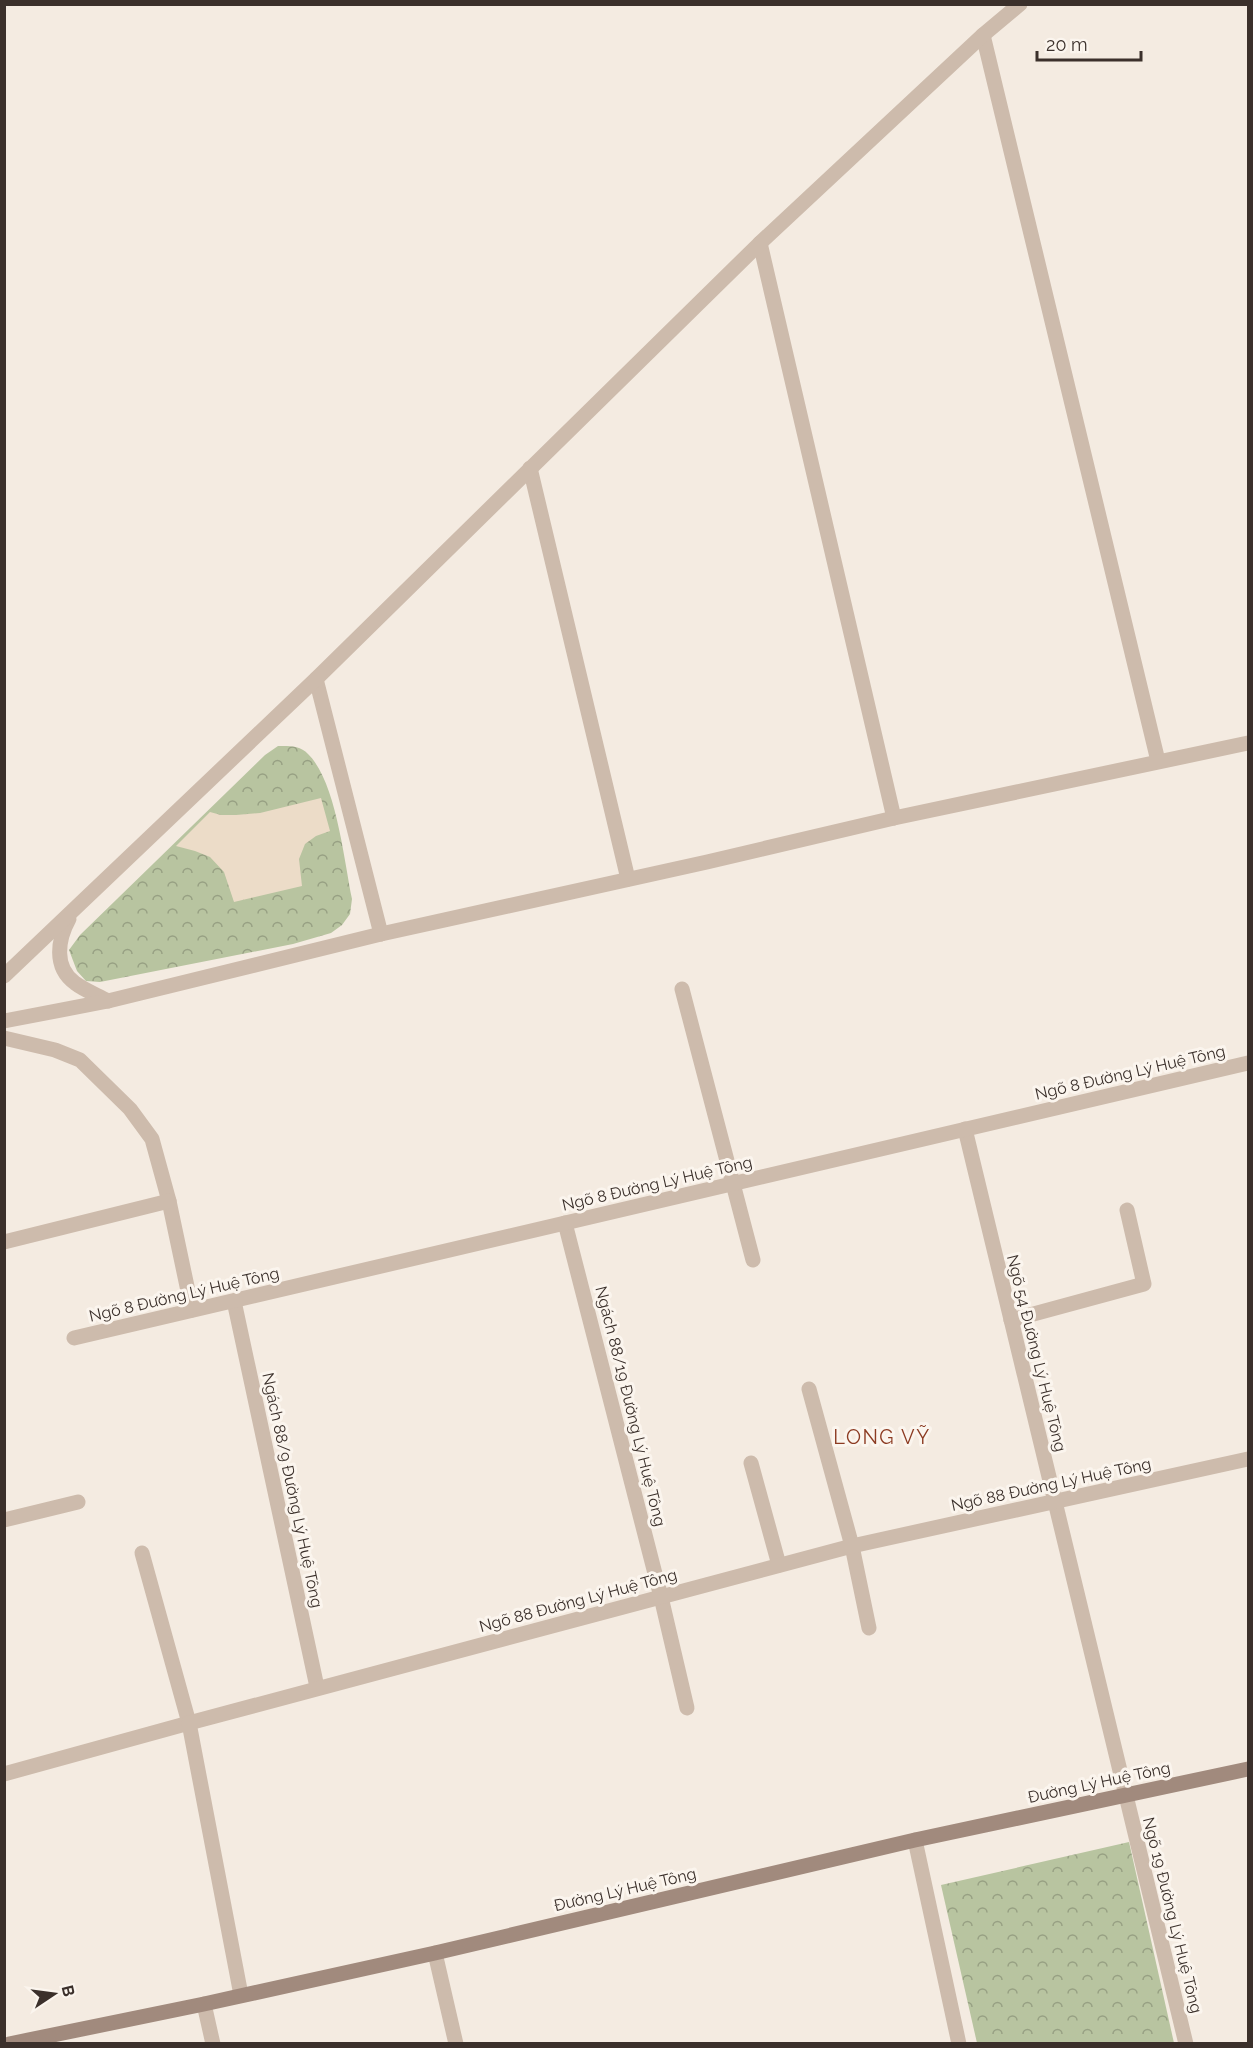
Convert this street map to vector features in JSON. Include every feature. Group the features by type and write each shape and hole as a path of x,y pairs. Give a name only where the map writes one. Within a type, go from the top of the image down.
{"main road":[{"name":"Đường Lý Huệ Tông","path":"9,2043 204,2004 435,1953 915,1840 1248,1768"}],"street":[{"path":"4,976 316,679 760,243 983,35 1020,4"},
{"path":"983,35 1158,762"},
{"path":"760,243 894,818"},
{"path":"530,468 628,879"},
{"path":"316,679 381,934"},
{"path":"4,1021 108,1001 381,934 894,818 1248,742"},
{"path":"73,911 62,933 59,946 61,963 74,982 108,1001"},
{"path":"682,989 753,1260"},
{"path":"4,1038 55,1050 80,1060 130,1109 152,1139 192,1311"},
{"name":"Ngõ 8 Đường Lý Huệ Tông","path":"74,1338 1248,1063"},
{"name":"Ngõ 54 Đường Lý Huệ Tông","path":"965,1129 1125,1794"},
{"path":"4,1242 168,1201"},
{"path":"1011,1320 1144,1284 1127,1210"},
{"name":"Ngách 88/19 Đường Lý Huệ Tông","path":"565,1223 687,1708"},
{"name":"Ngách 88/9 Đường Lý Huệ Tông","path":"234,1301 317,1687"},
{"path":"809,1389 852,1546 869,1628"},
{"name":"Ngõ 88 Đường Lý Huệ Tông","path":"4,1774 317,1687 852,1546 1248,1459"},
{"path":"751,1463 779,1565"},
{"path":"4,1520 78,1502"},
{"path":"142,1553 189,1723 241,1995"},
{"name":"Ngõ 19 Đường Lý Huệ Tông","path":"1125,1794 1186,2043"},
{"path":"915,1840 959,2043"},
{"path":"435,1953 456,2043"},
{"path":"204,2004 213,2043"}],"green space":[{"path":"278,746 294,747 305,751 318,766 326,783 338,822 352,899 350,914 342,925 331,933 293,944 100,982 86,981 77,971 69,950 80,935 265,755"},
{"path":"1129,1842 1174,2043 977,2043 941,1885"}],"shaded area":[{"path":"321,798 330,831 316,836 305,844 299,859 302,886 234,902 224,872 210,857 176,846 210,812 221,815 260,813"}],"district":[{"name":"LONG VỸ","path":"882,1437"}]}
